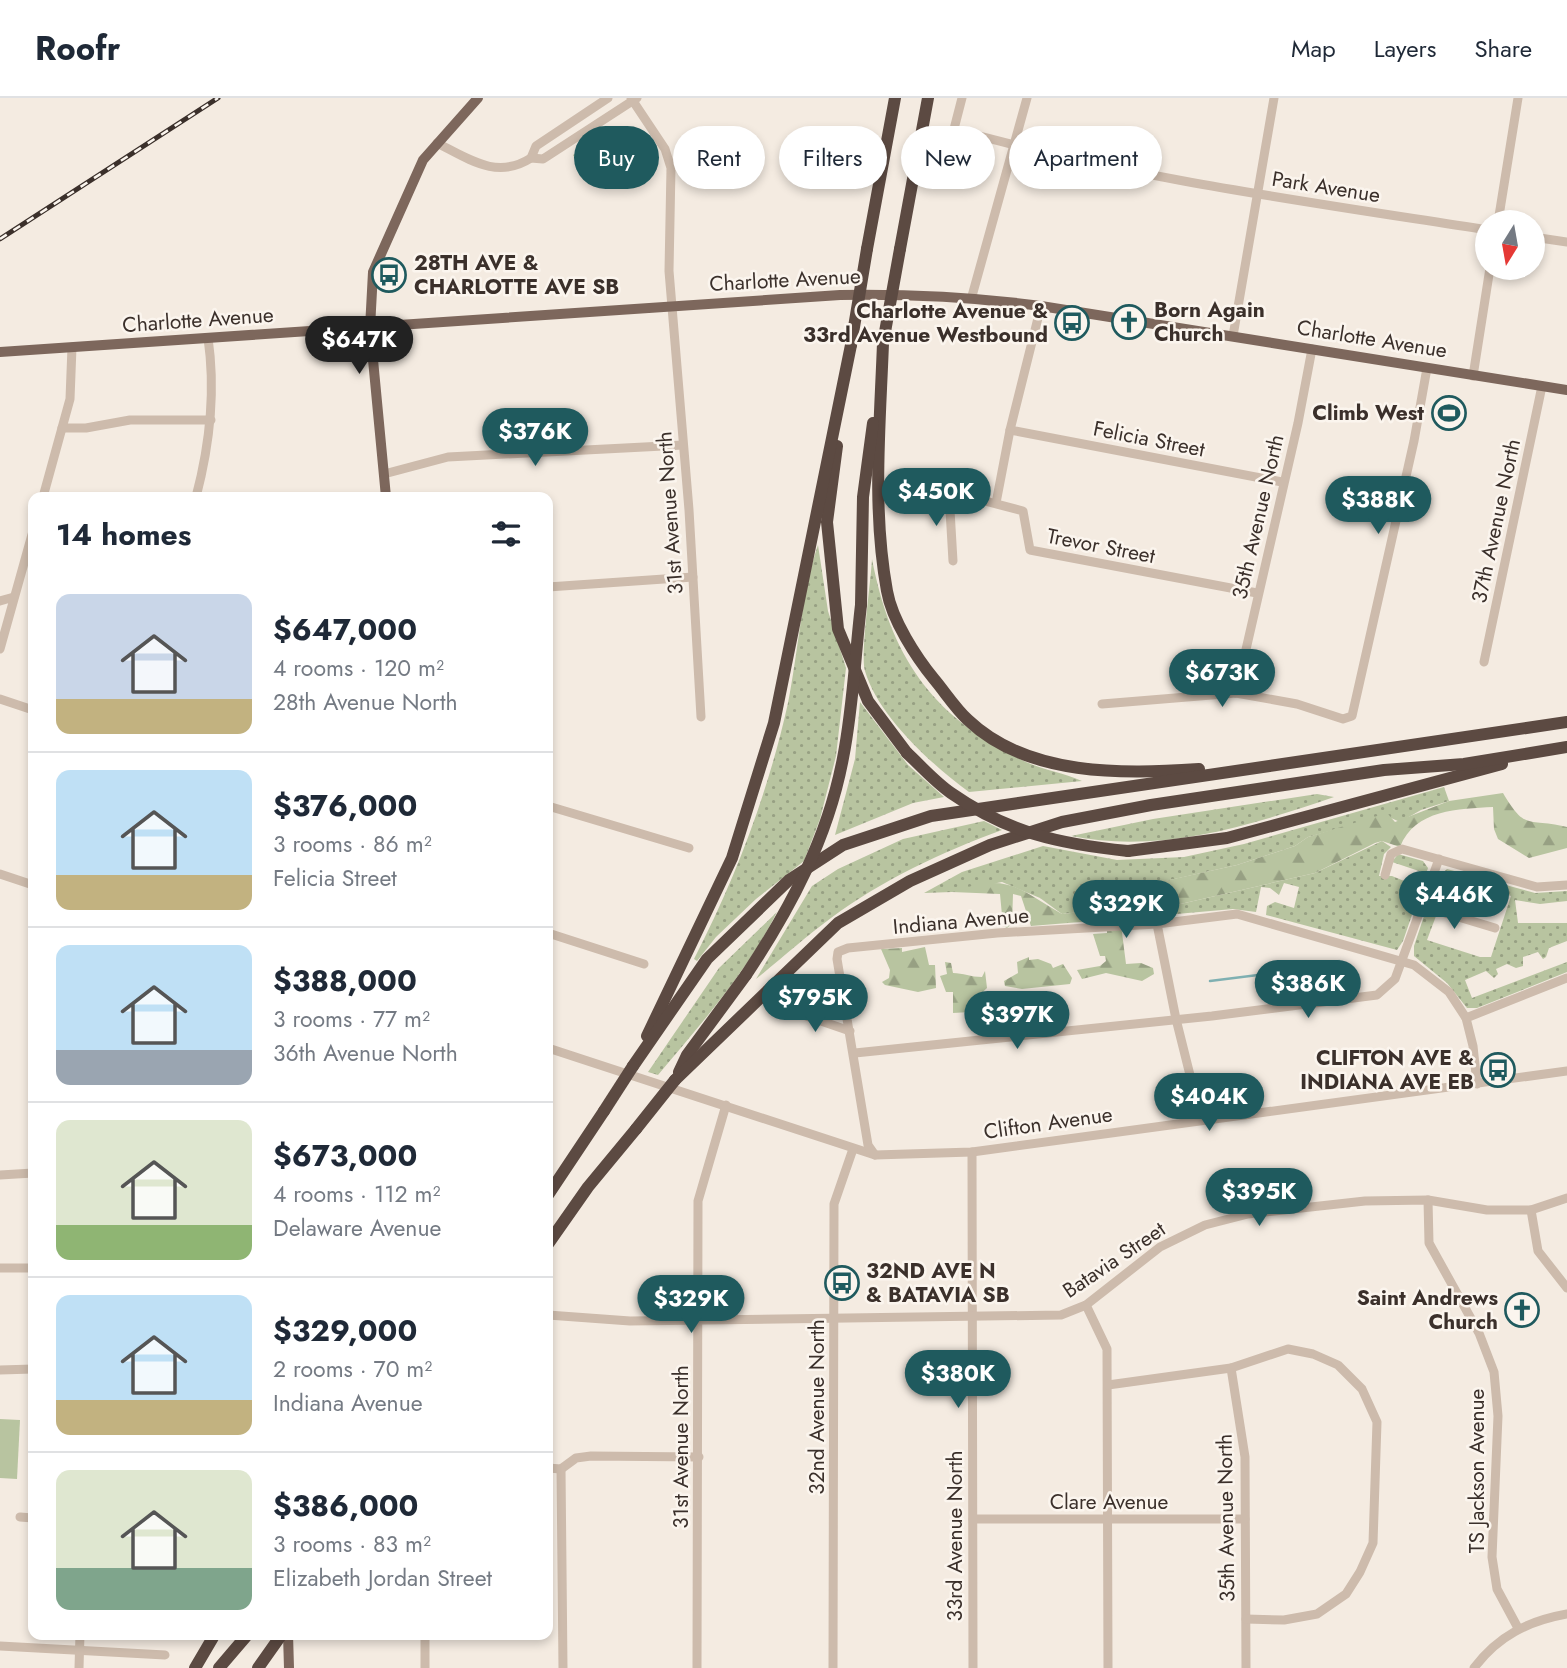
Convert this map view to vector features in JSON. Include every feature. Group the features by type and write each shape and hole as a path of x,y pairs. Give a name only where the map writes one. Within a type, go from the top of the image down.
{"highway":[{"path":"895,98 851,345 827,523 838,629 867,701 907,753 950,792 1009,826 1067,845 1128,851 1227,838 1337,806 1466,775 1549,749"},
{"path":"676,1079 687,1055 782,921 820,837 843,759 861,605 863,498 883,343 928,98"},
{"path":"883,343 876,496 887,594 915,655 968,721 1010,748 1064,765 1133,774 1297,761"},
{"path":"633,1066 732,858 774,723 851,345"},
{"path":"553,1188 707,959 789,880 843,845 931,816 1567,722"},
{"path":"553,1237 588,1187 676,1079 838,923 910,881 990,845 1062,822 1151,805 1384,770 1464,764 1567,747"},
{"path":"195,1668 211,1640"},
{"path":"219,1668 243,1640"},
{"path":"258,1668 280,1640"}],"main road":[{"path":"386,492 370,328 373,272 403,199 423,160 478,98"},
{"name":"Charlotte Avenue","path":"0,352 840,295 972,296 1567,390"},
{"path":"286,1640 289,1668"}],"street":[{"path":"531,158 536,146 608,98"},
{"name":"Park Avenue","path":"962,98 954,129 1009,145"},
{"path":"1019,126 1027,98"},
{"path":"1233,336 1274,98"},
{"path":"1500,210 1518,98"},
{"path":"437,143 495,169 512,168 531,158 543,159 634,99"},
{"name":"31st Avenue North","path":"634,99 670,163 672,306 701,717"},
{"path":"972,296 1009,164"},
{"name":"Park Avenue","path":"1162,177 1475,228"},
{"path":"1545,239 1567,242"},
{"path":"1473,376 1488,280"},
{"path":"996,503 1010,430 1041,306"},
{"path":"197,492 211,421 208,338"},
{"path":"44,492 72,386 72,347"},
{"name":"35th Avenue North","path":"1236,693 1282,482 1298,423 1312,349"},
{"path":"1102,704 1236,693 1297,704 1343,719 1352,716 1415,440 1427,368"},
{"name":"37th Avenue North","path":"1484,662 1542,386"},
{"path":"62,428 86,428 130,420 211,421"},
{"name":"Felicia Street","path":"1010,430 1282,482"},
{"path":"384,474 449,457 683,445"},
{"name":"Trevor Street","path":"932,487 1023,511 1030,551 1257,593"},
{"path":"949,493 953,561"},
{"path":"0,649 28,548"},
{"path":"553,587 693,576"},
{"path":"0,601 14,597"},
{"path":"0,699 28,708"},
{"path":"553,807 689,848"},
{"path":"1385,875 1391,854 1398,850 1537,887 1567,885"},
{"path":"855,1053 1377,995 1393,982 1439,859"},
{"path":"0,873 28,883"},
{"path":"1422,906 1495,928"},
{"name":"Indiana Avenue","path":"850,1031 837,959 838,952 848,948 997,933 1157,924 1243,915 1402,961 1438,982 1466,1018"},
{"path":"1157,924 1175,1019 1201,1119"},
{"path":"553,935 644,964"},
{"path":"1478,1084 1466,1018 1567,978"},
{"path":"789,1010 850,1031 868,1144 875,1155"},
{"name":"Clifton Avenue","path":"553,1050 875,1155 972,1152 1567,1071"},
{"name":"31st Avenue North","path":"697,1668 698,1200 726,1105"},
{"name":"32nd Avenue North","path":"833,1668 834,1204 853,1149"},
{"name":"33rd Avenue North","path":"972,1152 973,1668"},
{"path":"0,1175 28,1173"},
{"name":"Batavia Street","path":"553,1315 630,1321 1061,1315 1086,1305 1160,1247 1205,1225 1248,1214 1365,1201 1427,1200 1488,1210 1531,1210 1567,1198"},
{"name":"TS Jackson Avenue","path":"1427,1200 1429,1243 1479,1333 1494,1372 1498,1416 1492,1557 1497,1588 1518,1628"},
{"path":"1531,1210 1538,1251 1567,1288"},
{"path":"0,1268 28,1268"},
{"path":"1086,1305 1107,1349 1108,1668"},
{"path":"1108,1385 1231,1368 1288,1349 1313,1354 1338,1365 1362,1389 1377,1422 1373,1544 1346,1594 1317,1614 1284,1620 1246,1619"},
{"name":"35th Avenue North","path":"1231,1368 1245,1457 1246,1668"},
{"path":"0,1370 28,1369"},
{"path":"553,1468 561,1469 576,1458 591,1456 699,1457"},
{"path":"561,1469 563,1668"},
{"path":"19,1517 28,1518"},
{"name":"Clare Avenue","path":"974,1520 1245,1519"},
{"path":"1474,1668 1493,1647 1518,1628 1567,1614"},
{"path":"79,1668 80,1640"},
{"path":"425,1640 425,1668"},
{"path":"0,1646 165,1655"}],"green space":[{"path":"818,545 828,611 846,668 836,756 820,819 804,861 756,899 716,937 697,961 694,959 737,866 771,769 788,703 804,602"},
{"path":"872,559 891,626 921,681 941,705 993,745 1026,762 1082,781 969,792 923,754 882,705 865,671 865,635"},
{"path":"860,702 908,765 944,797 913,803 835,835 855,759"},
{"path":"1444,787 1449,801 1421,810 1400,822 1391,818 1348,826 1308,837 1295,846 1237,865 1161,882 1164,903 1062,914 1040,898 1002,882 952,892 924,893 962,872 1043,846 1117,860 1184,857 1244,844"},
{"path":"1503,793 1523,818 1567,827 1567,848 1529,858 1498,839 1494,829 1493,807 1439,814 1416,825 1400,847 1382,841 1315,873 1176,905 1154,916 1031,926 1021,896 1013,894 1012,924 1007,928 1003,926 1000,894 952,892 986,883 1000,883 1022,890 1062,914 1163,903 1163,896 1156,894 1160,882 1237,865 1295,846 1308,837 1387,813 1395,822 1449,801"},
{"path":"1317,794 1334,797 1270,818 1204,834 1138,842 1071,836 1153,819"},
{"path":"984,821 1002,830 935,857 871,891 821,925 756,979 812,886 838,869 903,839"},
{"path":"1382,841 1391,847 1384,854 1379,876 1392,876 1414,885 1419,871 1392,862 1398,854 1423,861 1428,868 1403,941 1397,950 1266,915 1267,906 1275,902 1294,908 1299,887 1284,883 1279,895 1270,888 1261,887 1256,912 1233,909 1154,916 1176,905 1315,873"},
{"path":"1447,869 1535,893 1567,891 1567,901 1540,904 1515,900 1518,923 1567,923 1567,941 1549,948 1543,959 1538,952 1523,957 1523,966 1516,968 1507,964 1496,969 1498,974 1494,978 1486,971 1465,980 1472,998 1567,962 1567,972 1477,1008 1467,1008 1447,983 1414,956 1414,946 1425,913 1436,916 1427,940 1480,957 1491,957 1511,896 1448,877 1437,906 1431,904 1438,877"},
{"path":"777,912 738,976 706,1017 658,1075 648,1072 719,968"},
{"path":"1121,925 1126,964 1141,963 1153,968 1154,974 1142,981 1106,973 1082,979 1077,970 1100,966 1106,961 1105,956 1100,956 1093,934 1107,933 1107,926"},
{"path":"925,947 929,965 935,965 936,988 918,992 882,982 889,978 890,970 881,949 902,948 902,952"},
{"path":"1029,957 1029,960 1038,959 1051,964 1053,968 1063,964 1072,978 1070,984 1022,989 1005,986 1004,981 1018,973 1017,962"},
{"path":"945,962 951,963 953,973 982,977 985,971 987,988 974,1000 970,1012 953,1013 953,992 946,992 940,976 947,974"},
{"path":"0,1419 20,1420 17,1479 0,1478"}],"waterway":[{"path":"1210,981 1330,966 1339,961"}],"railway":[{"path":"0,239 218,98"}],"place":[{"name":"28TH AVE & CHARLOTTE AVE SB","path":"389,275"},
{"name":"Born Again Church","path":"1129,322"},
{"name":"Charlotte Avenue & 33rd Avenue Westbound","path":"1072,323"},
{"name":"Climb West","path":"1449,413"},
{"name":"CLIFTON AVE & INDIANA AVE EB","path":"1498,1070"},
{"name":"32ND AVE N & BATAVIA SB","path":"842,1283"},
{"name":"Saint Andrews Church","path":"1522,1310"}]}
